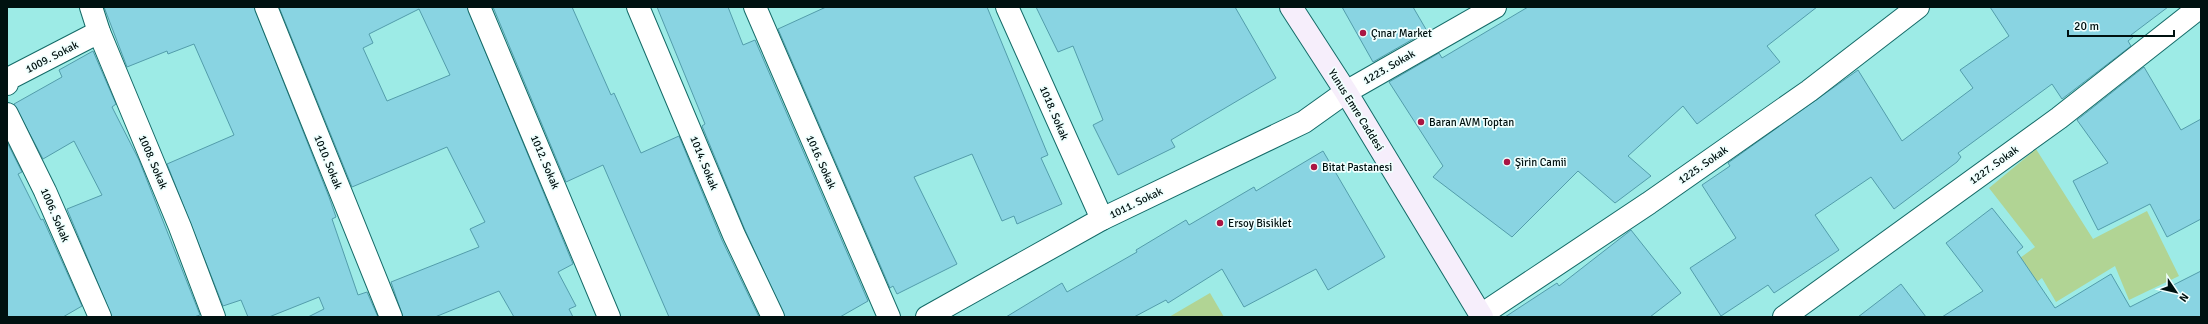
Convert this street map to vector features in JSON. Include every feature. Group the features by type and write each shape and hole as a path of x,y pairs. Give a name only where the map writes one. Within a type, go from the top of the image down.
{"main road":[{"name":"Yunus Emre Caddesi","path":"1291,7 1346,92 1482,316"}],"street":[{"name":"1008. Sokak","path":"91,7 99,32 180,227 214,317"},
{"name":"1010. Sokak","path":"266,7 391,317"},
{"name":"1012. Sokak","path":"478,7 609,317"},
{"name":"1014. Sokak","path":"638,7 734,235 774,317"},
{"name":"1016. Sokak","path":"755,7 889,317"},
{"name":"1018. Sokak","path":"1007,7 1102,219"},
{"name":"1223. Sokak","path":"1346,92 1495,7"},
{"name":"1225. Sokak","path":"1482,316 1649,203 1809,90 1918,7"},
{"name":"1227. Sokak","path":"1784,317 2059,118 2200,7"},
{"name":"1009. Sokak","path":"7,84 8,79 99,32"},
{"name":"1011. Sokak","path":"927,317 1102,219 1304,122 1346,92"},
{"name":"1006. Sokak","path":"7,114 45,191 100,317"}],"green space":[{"path":"2036,149 2093,239 2147,211 2179,276 2129,300 2115,266 2056,302 2042,278 2018,296 2001,272 2035,247 1989,188"},
{"path":"1210,293 1224,317 1169,317"}],"building":[{"path":"104,7 254,7 329,197 336,217 332,219 358,295 367,292 378,317 308,317 324,309 319,297 269,317 248,317 241,300 223,306 167,164 234,135 194,44 168,54 167,51 127,67"},
{"path":"279,7 467,7 573,264 558,272 576,306 569,309 573,317 514,317 499,291 435,317 403,317 391,282 479,247 470,229 485,222 447,147 352,187","holes":["419,9 450,75 387,101 363,48 373,43 369,34"]},
{"path":"493,7 572,7 611,95 614,93 641,153 679,136 722,240 759,317 669,317 603,165 566,182"},
{"path":"657,7 728,7 743,45 755,40 868,301 840,317 785,317 745,230 702,126 705,124"},
{"path":"826,7 987,7 1048,155 1041,158 1062,204 1017,224 1014,216 1002,221 972,154 914,177 957,264 897,294 893,286 890,288 778,29"},
{"path":"1036,7 1235,7 1276,78 1171,140 1175,147 1118,175 1093,125 1103,120 1073,46 1058,52"},
{"path":"1342,7 1413,7 1427,31 1373,62"},
{"path":"1528,7 1817,7 1767,46 1780,62 1697,124 1683,106 1628,156 1651,176 1615,203 1578,171 1512,237 1433,177 1443,166 1389,82 1439,53 1442,58"},
{"path":"1990,7 2168,7 2131,35 2133,37 2128,41 2131,46 2062,99 2052,84 1958,153 1961,157 1957,162 1894,209 1871,177 1815,215 1839,250 1774,293 1768,285 1721,316 1690,268 1736,238 1702,185 1730,166 1728,163 1858,70 1902,141 1973,88 1960,70 2009,36"},
{"path":"93,51 116,104 112,107 139,160 200,315 194,317 112,317 67,209 102,195 74,141 43,159 14,104 62,77 59,70"},
{"path":"2144,67 2181,130 2201,119 2201,219 2167,237 2150,204 2098,230 2073,181 2108,163 2077,120"},
{"path":"7,142 22,172 18,174 41,220 43,219 82,306 63,317 7,317"},
{"path":"1323,151 1385,257 1328,290 1316,269 1244,307 1222,269 1168,303 1166,300 1134,317 1006,317 1062,283 1067,292 1137,252 1136,250 1186,220 1189,225 1254,187 1256,191"},
{"path":"1992,208 2023,247 2017,252 2055,308 2111,274 2130,307 2201,271 2201,317 1942,317 1983,291 1946,243"},
{"path":"1631,230 1681,293 1650,317 1505,317 1557,283 1559,286"},
{"path":"1901,284 1926,317 1858,317"}],"place":[{"name":"Çınar Market","path":"1363,33"},
{"name":"Baran AVM Toptan","path":"1421,122"},
{"name":"Şirin Camii","path":"1507,162"},
{"name":"Bitat Pastanesi","path":"1314,167"},
{"name":"Ersoy Bisiklet","path":"1220,223"}]}
